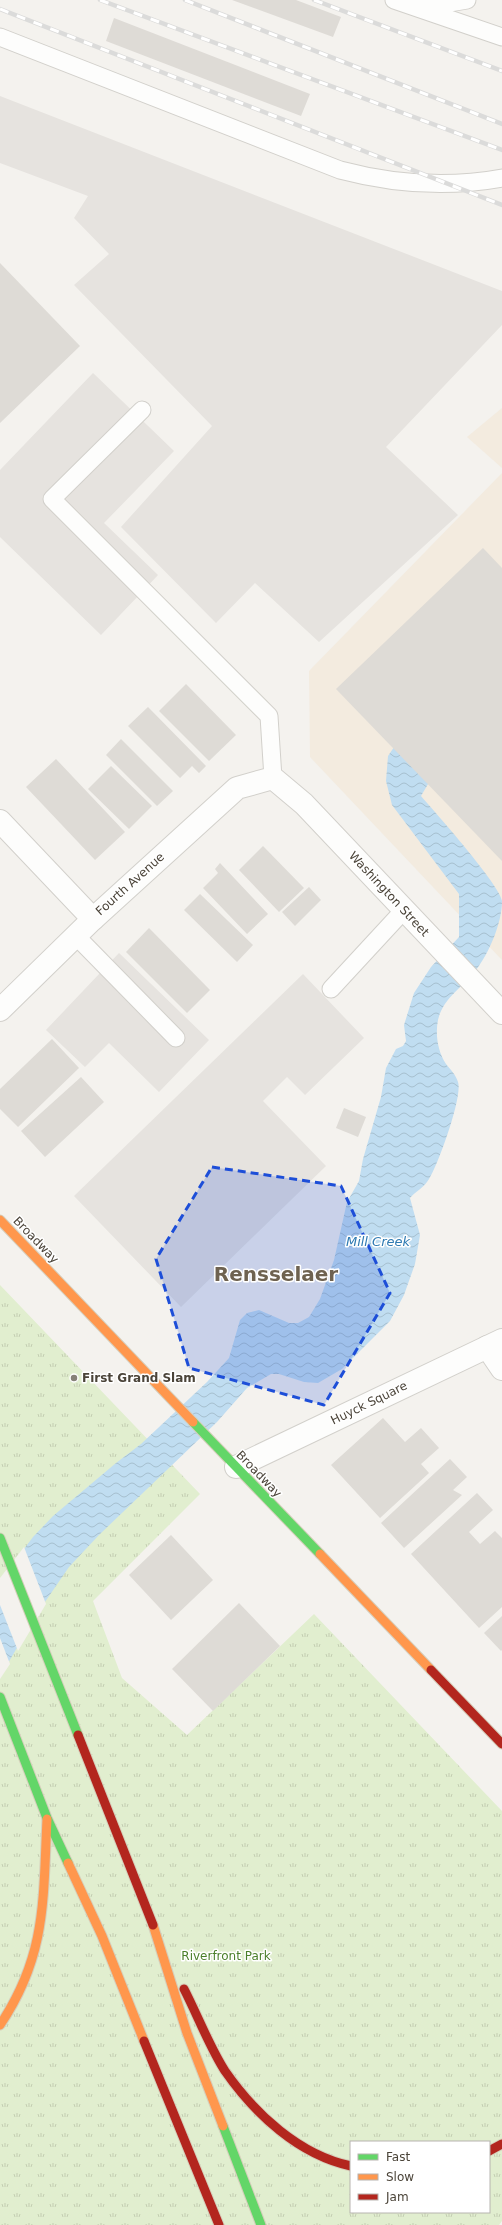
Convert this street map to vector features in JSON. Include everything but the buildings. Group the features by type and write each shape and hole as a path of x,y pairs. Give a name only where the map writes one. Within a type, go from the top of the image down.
{"main road":[{"name":"Broadway","path":"0,1220 502,1744"},
{"path":"0,1538 155,1931 187,2033 261,2225"},
{"path":"0,1696 47,1818 102,1936 219,2225"},
{"path":"0,2025 23,1985 38,1940 43,1911 47,1818"},
{"path":"155,1931 225,2070 259,2112 296,2143 337,2163 350,2166"},
{"path":"490,2150 502,2144"}],"street":[{"name":"Washington Street","path":"273,778 304,804 502,1013"},
{"name":"Fourth Avenue","path":"0,1010 93,919 237,788 273,778"},
{"path":"0,822 93,919"},
{"path":"494,1343 502,1369"},
{"name":"Huyck Square","path":"233,1464 494,1343"}],"lane":[{"path":"394,0 417,9 502,36"},
{"path":"417,9 467,0"},
{"path":"0,37 340,170 386,181 414,184 473,182 502,178"},
{"path":"142,410 52,499 269,716 273,778"},
{"path":"331,988 404,910"},
{"path":"75,936 176,1038"}],"highlighted area":[{"path":"212,1167 341,1186 390,1293 324,1405 189,1368 156,1259"}],"shaded area":[{"path":"0,96 502,291 502,325 386,447 458,515 319,642 255,583 216,623 121,527 212,426 74,285 109,254 74,218 88,196 0,163"},
{"path":"93,373 174,451 104,523 158,575 101,635 0,537 0,470"},
{"path":"502,408 502,468 467,437"},
{"path":"502,473 502,960 310,757 309,671"},
{"path":"119,953 209,1040 159,1092 109,1043 85,1067 46,1030"},
{"path":"303,974 364,1038 305,1095 287,1077 263,1101 326,1166 181,1307 74,1196"}],"green space":[{"name":"Riverfront Park","path":"0,1285 200,1494 93,1601 122,1678 187,1735 314,1614 502,1811 502,2221 499,2225 0,2225"}],"water":[{"name":"Mill Creek","path":"502,587 502,658 421,796 479,865 499,893 502,901 500,919 486,955 471,976 444,1005 438,1020 437,1037 439,1049 446,1064 457,1079 459,1090 449,1130 433,1171 425,1185 410,1198 420,1235 415,1264 404,1295 390,1321 342,1369 318,1383 304,1382 279,1374 271,1374 247,1388 217,1422 99,1535 69,1567 36,1615 0,1677 0,1581 33,1537 53,1516 141,1444 207,1382 229,1358 240,1320 247,1313 259,1310 289,1323 298,1323 309,1317 320,1299 334,1260 347,1202 359,1181 363,1159 381,1097 386,1068 396,1049 403,1046 406,1041 404,1025 414,993 431,967 459,937 459,894 392,805 386,781 388,756"}],"pier":[{"path":"24,1547 46,1604 18,1651 0,1605 0,1578"},
{"path":"0,1638 10,1664 0,1679"}],"railway":[{"path":"100,0 502,150"},
{"path":"185,0 502,124"},
{"path":"314,0 502,71"},
{"path":"0,9 502,205"}],"traffic: fast":[{"path":"193,1422 320,1554"},
{"path":"0,1538 78,1735"},
{"path":"0,1697 47,1818 68,1863"},
{"path":"223,2126 261,2225"}],"traffic: slow":[{"path":"0,1220 193,1422"},
{"path":"320,1554 431,1670"},
{"path":"0,2025 27,1975 40,1926 45,1875 47,1819"},
{"path":"68,1863 102,1936 144,2041"},
{"path":"153,1925 187,2033 223,2126"}],"traffic: jam":[{"path":"431,1670 502,1744"},
{"path":"78,1735 153,1925"},
{"path":"184,1989 219,2062 237,2087 264,2117 296,2142 314,2153 332,2161 350,2166"},
{"path":"144,2041 219,2225"},
{"path":"490,2150 502,2144"}],"place":[{"name":"First Grand Slam","path":"74,1378"}],"district":[{"name":"Rensselaer","path":"276,1274"}]}
